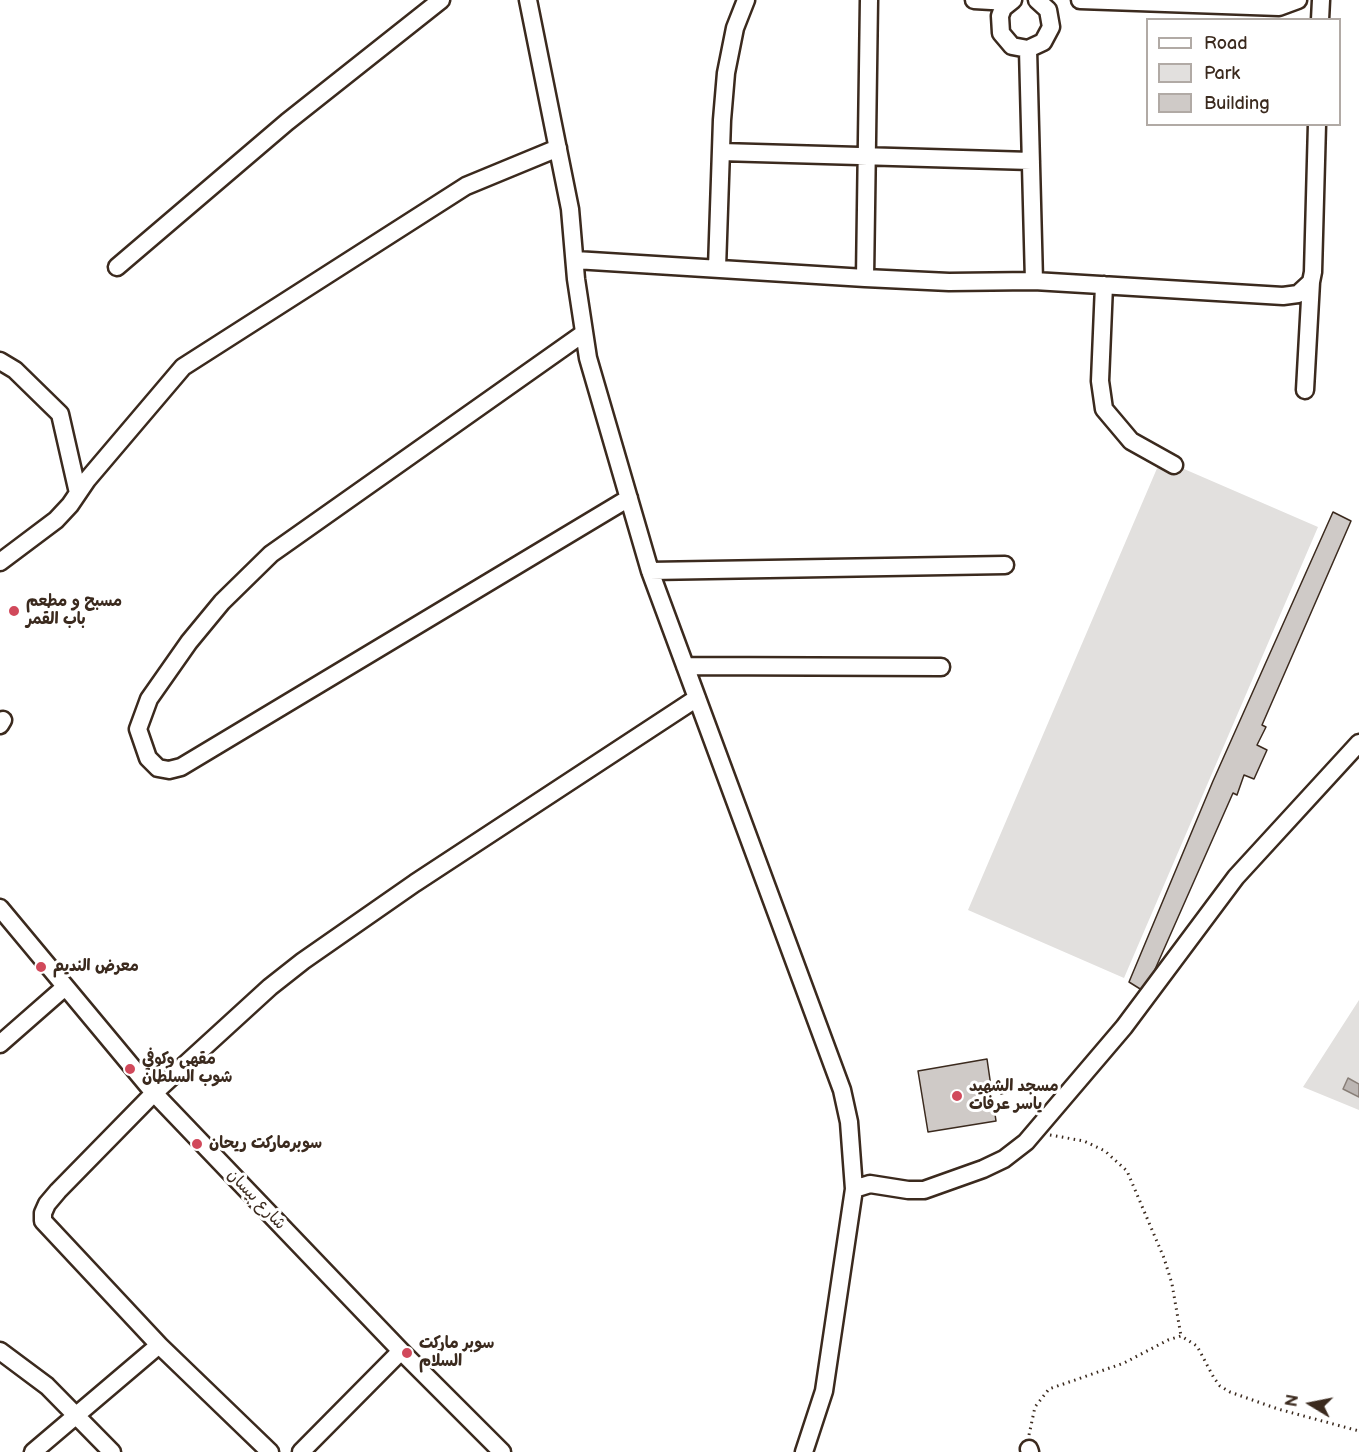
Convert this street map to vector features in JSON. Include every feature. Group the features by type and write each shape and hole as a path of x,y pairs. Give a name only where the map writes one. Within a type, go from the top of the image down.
{"street":[{"path":"117,267 287,122 441,0"},
{"path":"528,0 570,209 588,358 650,572 842,1090 849,1122 854,1189 824,1391 804,1452"},
{"path":"717,268 726,73 735,28 746,0"},
{"path":"865,278 869,0"},
{"path":"974,0 1011,1"},
{"path":"1011,1 1000,16 1001,33 1011,46 1028,49 1043,42 1051,27 1048,10 1037,0"},
{"path":"1080,0 1279,8 1298,0"},
{"path":"1320,18 1321,0"},
{"path":"1028,49 1034,281"},
{"path":"1305,390 1317,126"},
{"path":"0,562 56,520 154,398 183,367 466,186 558,148"},
{"path":"721,152 1031,161"},
{"path":"575,260 865,278 949,282 1034,281 1283,296 1298,294 1311,282"},
{"path":"1104,285 1100,381 1104,409 1131,441 1174,465"},
{"path":"584,333 271,554 230,594 189,642 149,699 138,729 148,758 158,768 169,770 181,767 629,498"},
{"path":"0,361 15,370 60,414 78,493"},
{"path":"650,572 1005,565"},
{"path":"685,666 941,668"},
{"path":"270,1452 159,1345 44,1221 43,1214 58,1191 154,1093 270,987 303,961 415,883 697,698"},
{"path":"854,1189 870,1184 924,1190 1004,1159 1034,1132 1124,1027 1236,877 1359,743"},
{"name":"شارع بيسان","path":"0,908 154,1093 401,1351 502,1452"},
{"path":"0,1044 65,987"},
{"path":"33,1452 77,1417 159,1345"},
{"path":"0,1351 47,1386 112,1452"},
{"path":"302,1452 401,1351"}],"path":[{"path":"1034,1132 1084,1141 1105,1151 1127,1171 1164,1258 1172,1284 1181,1336 1197,1346 1220,1386 1230,1392 1297,1415 1359,1431"},
{"path":"1030,1451 1029,1431 1035,1407 1049,1389 1125,1363 1168,1340 1181,1336"}],"green space":[{"path":"1161,459 1318,527 1124,978 968,910"},
{"path":"1359,1000 1359,1110 1303,1087"}],"shaded area":[{"path":"1348,1078 1359,1084 1359,1097 1343,1089"}],"building":[{"path":"1333,512 1351,521 1262,725 1266,727 1257,745 1267,750 1254,779 1244,775 1237,795 1233,793 1145,992 1129,982 1213,781"},
{"name":"مسجد الشهيد ياسر عرفات","path":"987,1059 996,1121 928,1132 918,1071"},
{"path":"1007,1085 1008,1092 1001,1094 1000,1086"}],"place":[{"name":"مسبح و مطعم باب القمر","path":"14,611"},
{"name":"معرض النديم","path":"41,967"},
{"name":"مقهى وكوفي شوب السلطان","path":"130,1069"},
{"name":"مسجد الشهيد ياسر عرفات","path":"957,1096"},
{"name":"سوبرماركت ريحان","path":"197,1144"},
{"name":"سوبر ماركت السلام","path":"407,1353"}]}
